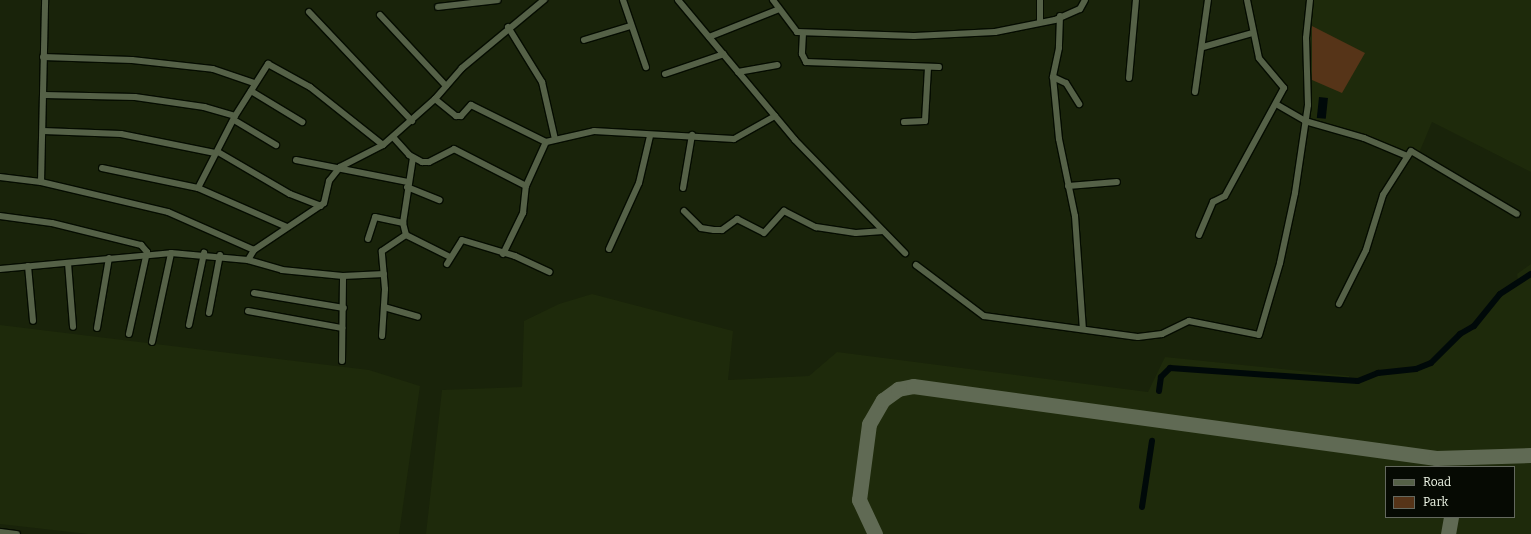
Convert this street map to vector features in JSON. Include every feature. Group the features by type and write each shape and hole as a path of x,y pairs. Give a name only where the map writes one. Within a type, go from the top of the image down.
{"street":[{"path":"41,182 45,0"},
{"path":"438,7 498,0"},
{"path":"248,260 254,250 321,206 332,175 340,167 383,145 393,137 435,99 446,86 508,27 544,0"},
{"path":"623,0 630,26 646,67"},
{"path":"678,0 775,116 905,253"},
{"path":"773,0 777,10 797,32 914,36 995,32 1040,21 1055,20 1060,16 1080,8 1085,0"},
{"path":"1040,0 1040,21"},
{"path":"1129,78 1136,0"},
{"path":"1195,92 1203,47 1208,0"},
{"path":"1199,235 1213,202 1225,196 1276,104 1283,84 1259,58 1252,33 1247,0"},
{"path":"916,265 984,316 1083,329 1154,336 1189,321 1259,335 1282,255 1305,121 1310,0"},
{"path":"708,37 777,10"},
{"path":"309,12 412,121"},
{"path":"380,15 446,86"},
{"path":"1060,16 1053,77 1068,186 1075,216 1083,329"},
{"path":"584,40 630,26"},
{"path":"508,27 542,82 555,139"},
{"path":"804,32 802,54 806,62 939,67"},
{"path":"1203,47 1252,33"},
{"path":"665,74 724,54"},
{"path":"43,57 132,60 213,69 254,83"},
{"path":"738,72 777,65"},
{"path":"198,188 264,67 274,66 310,87 383,145"},
{"path":"904,122 925,121 928,67"},
{"path":"1053,77 1066,83 1079,104"},
{"path":"251,92 302,122"},
{"path":"44,95 135,97 204,107 235,118 276,145"},
{"path":"435,99 456,116 461,116 471,105 546,142 594,131 650,136 692,135 734,140 775,116"},
{"path":"1276,104 1305,121 1364,138 1407,156"},
{"path":"43,131 121,134 216,153 290,194 321,206"},
{"path":"683,188 692,135"},
{"path":"609,249 639,183 650,136"},
{"path":"393,137 413,158 429,162 454,149 526,186"},
{"path":"503,254 523,213 526,186 546,142"},
{"path":"1339,304 1366,250 1383,195 1411,151 1419,153 1517,214"},
{"path":"413,158 407,184 403,223 406,235 450,257"},
{"path":"296,160 340,167 407,184 440,200"},
{"path":"102,168 198,188 287,227"},
{"path":"0,177 41,182 168,212 254,250"},
{"path":"1068,186 1117,182"},
{"path":"684,211 701,228 714,230 722,230 737,219 764,233 784,211 816,227 856,233 883,231"},
{"path":"0,216 52,223 141,245 147,252 144,255 129,334"},
{"path":"368,239 375,217 403,223"},
{"path":"382,336 384,274 382,251 406,235"},
{"path":"447,264 462,240 550,272"},
{"path":"152,342 171,253"},
{"path":"0,269 144,255 204,253 248,260 282,270 342,276 384,274"},
{"path":"189,325 204,253"},
{"path":"209,312 220,255"},
{"path":"97,328 109,258"},
{"path":"68,263 74,327"},
{"path":"28,266 33,321"},
{"path":"342,276 344,308 342,328 342,361"},
{"path":"254,293 344,308"},
{"path":"384,308 418,317"},
{"path":"248,311 342,328"},
{"path":"0,532 17,534"}],"shaded area":[{"path":"1310,0 1531,0 1531,172 1432,122 1419,153 1407,156 1305,121"},
{"path":"1319,97 1328,98 1326,119 1317,118"},
{"path":"1531,264 1531,534 426,534 442,390 522,387 524,321 559,304 592,294 733,331 728,380 809,376 837,352 1148,392 1165,357 1349,376 1349,381 1358,381 1378,373 1416,369 1431,363 1460,334 1474,326 1490,304 1518,281 1517,274"},
{"path":"0,325 369,370 420,386 399,534 88,534 0,524"}],"green space":[{"path":"1312,26 1365,53 1342,93 1312,80"}],"waterway":[{"path":"1159,391 1161,377 1170,368 1358,381 1378,373 1416,369 1431,363 1460,334 1474,326 1500,294 1531,274"},
{"path":"1142,507 1152,441"}],"taxiway":[{"path":"875,534 859,500 869,424 883,400 898,389 913,386 1436,458 1531,455"},
{"path":"1448,534 1451,518"}]}
